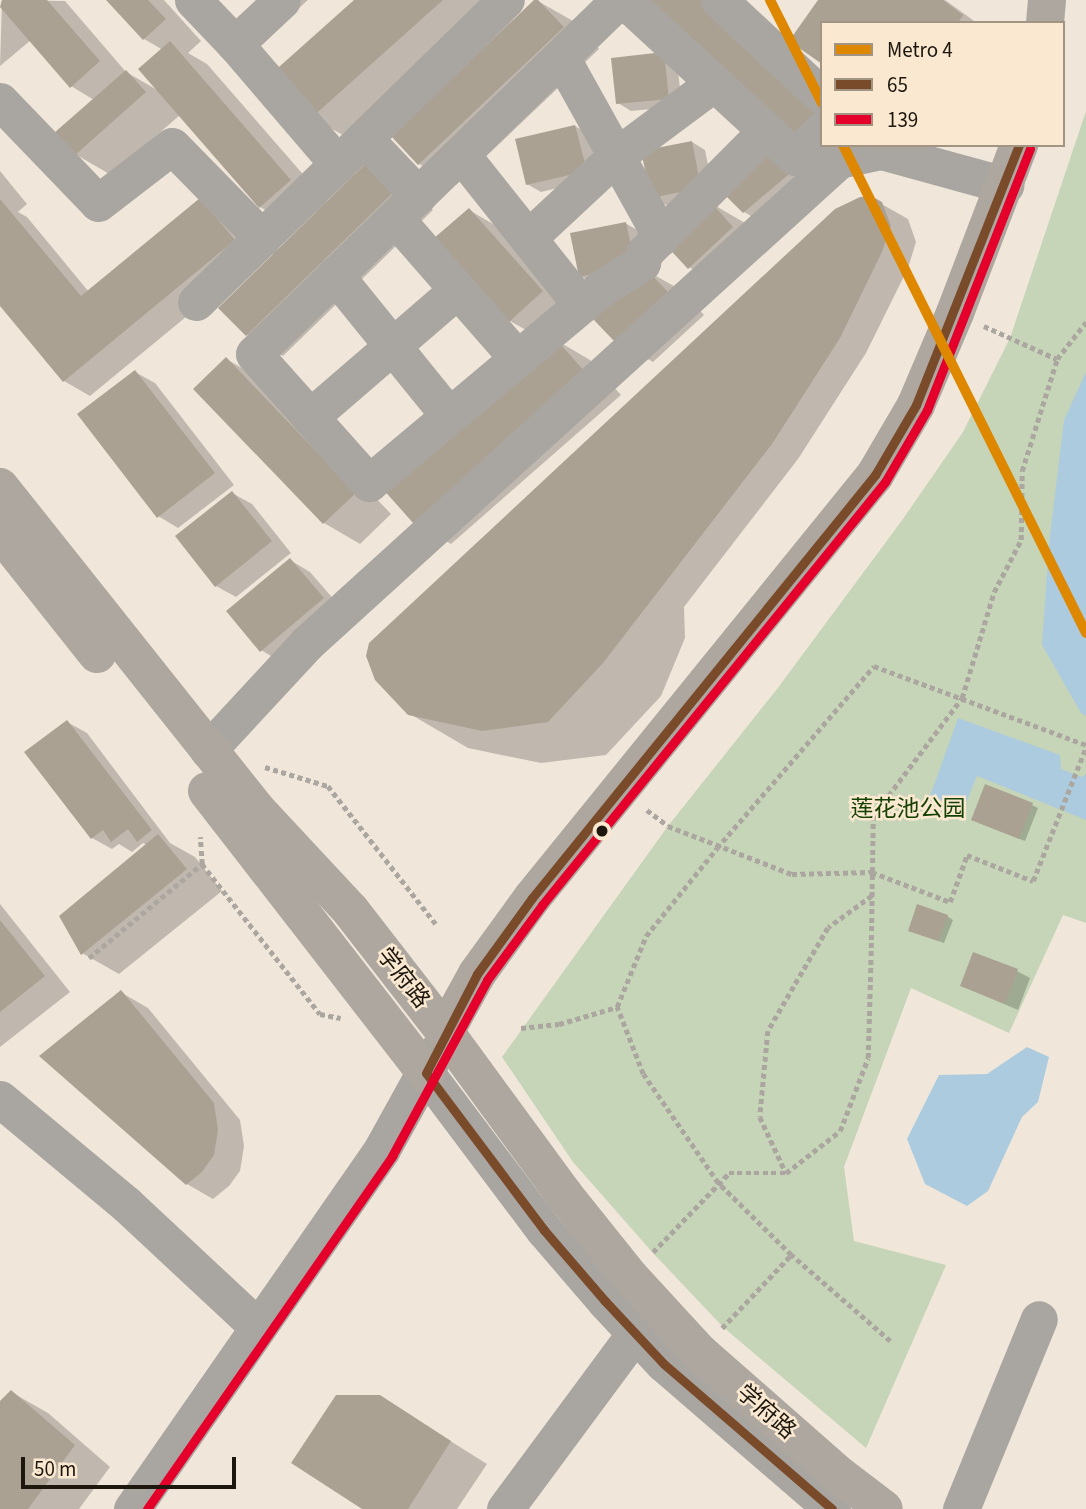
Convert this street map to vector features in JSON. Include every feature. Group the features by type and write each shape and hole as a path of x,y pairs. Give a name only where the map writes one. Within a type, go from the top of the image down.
{"main road":[{"path":"1045,21 1047,0"},
{"path":"445,1032 477,974 532,898 875,475 916,405 955,313 1018,147"},
{"name":"学府路","path":"0,487 256,810 351,911 445,1032 565,1196 630,1277 699,1352 839,1475 884,1509"},
{"name":"学府路","path":"0,532 290,894 426,1073"}],"street":[{"path":"193,0 235,44 338,164"},
{"path":"235,44 282,0"},
{"path":"196,302 506,0"},
{"path":"766,131 644,253 642,263 601,288 369,483 254,354 622,0 714,83 766,131 795,158 820,132"},
{"path":"719,0 820,94"},
{"path":"561,57 661,237"},
{"path":"528,238 616,156 714,83"},
{"path":"0,101 98,203 172,146 262,238"},
{"path":"364,138 457,290 517,358"},
{"path":"208,750 306,644 839,160 878,148 1005,185"},
{"path":"461,154 581,305"},
{"path":"335,275 449,416"},
{"path":"310,417 457,290"},
{"path":"132,1509 382,1149 426,1073 445,1032"},
{"name":"学府路","path":"426,1073 544,1230 635,1334 732,1425 832,1509"},
{"path":"0,1098 126,1204 258,1328"},
{"path":"961,1509 1039,1319"},
{"path":"505,1509 635,1334"}],"path":[{"path":"955,313 1057,359"},
{"path":"630,1277 729,1173 786,1173 840,1131 868,1058 873,816 962,698 994,592 1021,540 1022,471 1057,359 1086,322"},
{"path":"621,790 668,826 717,848 792,874 872,872 950,902 967,855 1033,881 1086,746 874,666 717,848 646,936 617,1007 643,1074 718,1183 791,1255 890,1341"},
{"path":"328,786 436,924"},
{"path":"198,825 202,864 320,1014"},
{"path":"89,958 202,864"},
{"path":"786,1173 760,1117 768,1031 828,928 872,896"},
{"path":"521,1028 559,1024 617,1007"},
{"path":"699,1352 791,1255"}],"green space":[{"name":"莲花池公园","path":"1086,111 1086,923 1063,915 1009,1033 911,988 844,1167 854,1241 946,1265 866,1448 723,1327 653,1253 573,1162 502,1057 668,826 777,689 903,519 963,432 1010,338"}],"water":[{"path":"1086,372 1086,716 1081,713 1042,645 1049,544 1064,420"},
{"path":"958,718 1060,755 1061,769 1082,777 1086,774 1086,820 977,776 964,808 930,796"},
{"path":"1027,1047 1049,1057 1038,1102 1022,1117 988,1191 967,1206 925,1184 907,1139 939,1075 987,1074"}],"building":[{"path":"2,0 47,0 100,61 70,88 0,7"},
{"path":"106,0 148,0 166,19 143,40"},
{"path":"354,0 443,0 310,119 270,75"},
{"path":"534,0 538,0 564,27 418,165 391,136"},
{"path":"639,0 702,0 820,109 820,113 793,147"},
{"path":"818,0 943,0 963,15 959,21 820,21 820,63 789,41"},
{"path":"170,41 291,180 259,208 138,69"},
{"path":"664,52 669,99 616,104 611,58"},
{"path":"126,70 146,92 74,156 54,133"},
{"path":"575,125 587,171 526,185 515,139"},
{"path":"692,141 701,188 651,198 641,151"},
{"path":"770,142 795,169 743,213 718,188"},
{"path":"369,160 397,189 246,336 218,308"},
{"path":"871,196 882,202 891,226 882,252 840,338 772,444 603,663 548,722 482,731 408,715 375,680 366,656 369,643 835,209 860,197"},
{"path":"200,198 235,240 63,382 0,306 0,199 81,296"},
{"path":"709,200 733,227 688,269 663,242"},
{"path":"469,208 543,291 509,322 433,239"},
{"path":"626,222 635,265 579,277 570,233"},
{"path":"644,267 669,293 616,343 591,317"},
{"path":"554,337 586,373 414,524 382,488"},
{"path":"226,357 356,493 323,524 193,389"},
{"path":"135,370 215,473 157,518 77,414"},
{"path":"232,491 272,541 215,587 175,536"},
{"path":"290,558 324,598 260,652 226,611"},
{"path":"67,720 152,830 137,842 128,829 111,842 103,830 91,839 24,752"},
{"path":"985,784 1033,803 1019,839 971,820"},
{"path":"158,834 187,869 81,955 59,916"},
{"path":"917,904 948,915 938,941 908,931"},
{"path":"0,920 45,976 0,1012"},
{"path":"973,952 1018,969 1005,1004 960,986"},
{"path":"121,990 214,1103 218,1130 214,1155 202,1172 186,1185 39,1056"},
{"path":"11,1390 75,1445 28,1509 0,1509 0,1401"},
{"path":"336,1395 380,1395 451,1441 408,1509 362,1509 291,1463"}],"metro line":[{"name":"4","path":"770,0 820,99"},
{"name":"4","path":"844,147 1086,633"}],"transit line":[{"name":"65","path":"832,1509 663,1363 605,1301 544,1230 426,1073 477,974 532,898 875,475 916,405 1018,147"},
{"name":"139","path":"147,1509 392,1156 487,980 542,905 885,482 927,410 1030,149"}]}
